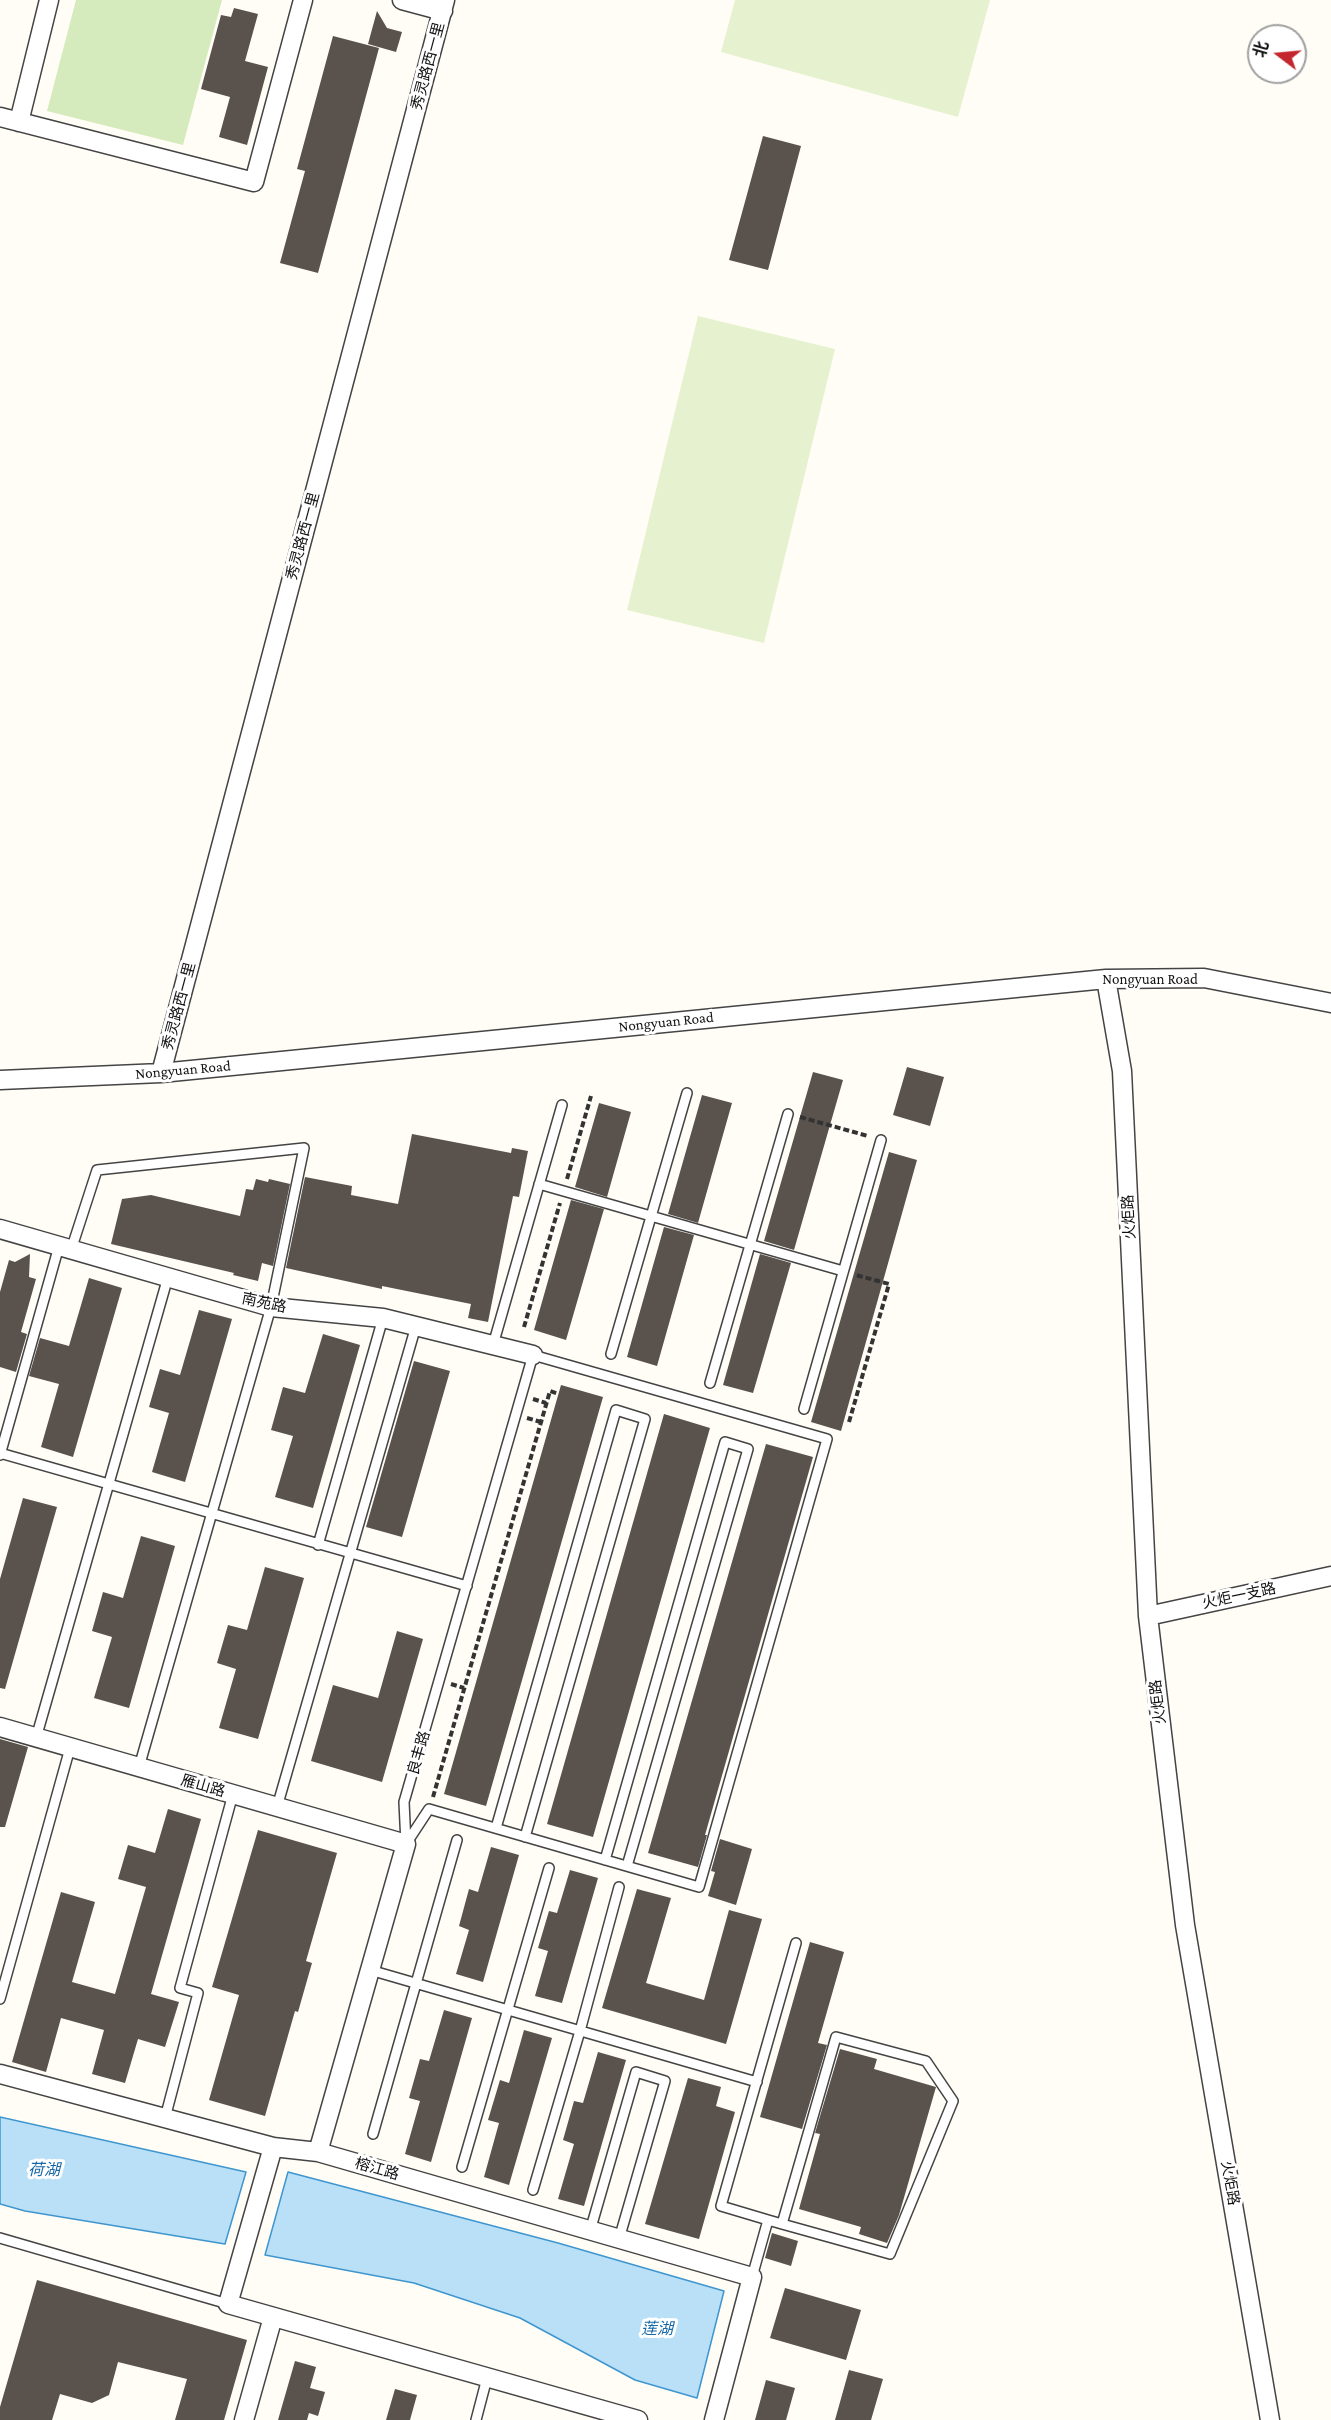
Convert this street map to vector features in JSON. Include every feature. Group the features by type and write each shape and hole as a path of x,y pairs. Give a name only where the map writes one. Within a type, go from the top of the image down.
{"street":[{"path":"19,122 49,0"},
{"path":"0,117 254,182 303,0"},
{"path":"402,0 444,5"},
{"name":"秀灵路西一里","path":"161,1072 444,5"},
{"name":"Nongyuan Road","path":"0,1080 161,1072 1106,979 1204,978 1331,1003"},
{"name":"火炬路","path":"1106,979 1122,1071 1148,1616 1185,1925 1270,2420"},
{"name":"南苑路","path":"0,1229 271,1307 383,1318 533,1355"},
{"name":"火炬一支路","path":"1148,1616 1331,1576"},
{"name":"雁山路","path":"0,1727 406,1844"},
{"name":"良丰路","path":"318,2152 406,1844"},
{"name":"榕江路","path":"0,2074 273,2147 318,2152 752,2277"},
{"path":"273,2147 228,2304 638,2420"},
{"path":"714,2420 752,2277"},
{"path":"244,2420 273,2317"}],"lane":[{"path":"611,1354 687,1093"},
{"path":"493,1345 562,1105"},
{"path":"710,1383 788,1113"},
{"path":"804,1409 881,1140"},
{"path":"139,1767 212,1514 271,1307 304,1148 97,1170 65,1248 0,1454 212,1514 318,1545 467,1586"},
{"path":"539,1184 843,1271"},
{"path":"36,1738 168,1278"},
{"path":"318,1545 383,1318"},
{"path":"277,1807 416,1326"},
{"path":"406,1844 429,1809 699,1887 827,1439 533,1355"},
{"name":"良丰路","path":"406,1844 404,1802 533,1355"},
{"path":"496,1828 616,1410 636,1416 645,1419 525,1837"},
{"path":"605,1860 725,1442 748,1449 627,1866"},
{"path":"0,1999 70,1748"},
{"path":"165,2118 198,1994 180,1989 233,1794"},
{"path":"373,2134 457,1840"},
{"path":"462,2167 549,1868"},
{"path":"533,2190 580,2031 619,1887"},
{"path":"782,2224 836,2037 926,2061 953,2101 890,2254 782,2224 721,2206 796,1943"},
{"path":"370,1970 757,2082"},
{"path":"590,2231 636,2072 665,2081 619,2239"},
{"path":"752,2277 768,2220"},
{"path":"0,2238 228,2304"},
{"path":"476,2420 487,2378"}],"path":[{"path":"524,1327 591,1096"},
{"path":"788,1113 881,1140"},
{"path":"843,1271 889,1284 849,1422"},
{"path":"429,1809 550,1391 559,1394"}],"green space":[{"path":"76,0 222,0 183,145 47,111"},
{"path":"735,0 990,0 958,117 721,52"},
{"path":"698,316 835,349 764,643 627,610"}],"water":[{"name":"荷湖","path":"0,2117 246,2172 225,2244 25,2211 0,2204"},
{"name":"莲湖","path":"288,2172 558,2243 724,2291 697,2398 635,2380 520,2318 414,2283 265,2255"}],"building":[{"path":"234,8 258,14 245,61 268,67 247,145 219,137 230,97 201,89 221,15 231,17"},
{"path":"377,11 387,28 402,32 396,52 368,44"},
{"path":"333,36 379,48 318,273 280,263 305,171 297,169"},
{"path":"763,136 801,146 768,270 729,260"},
{"path":"907,1067 944,1077 930,1126 893,1115"},
{"path":"813,1072 843,1080 794,1250 764,1241"},
{"path":"702,1095 732,1103 698,1223 668,1214"},
{"path":"599,1103 631,1112 607,1197 575,1187"},
{"path":"412,1134 511,1153 512,1148 528,1151 519,1197 513,1196 488,1322 468,1318 471,1304 382,1286 382,1289 286,1268 305,1177 352,1186 351,1195 398,1204"},
{"path":"889,1152 917,1160 841,1431 811,1422"},
{"path":"256,1179 268,1182 269,1179 290,1184 273,1266 262,1263 258,1281 233,1275 234,1273 111,1244 122,1199 151,1195 240,1216 246,1189 253,1190"},
{"path":"571,1200 604,1209 566,1340 534,1330"},
{"path":"664,1227 694,1235 657,1366 627,1357"},
{"path":"30,1254 29,1277 36,1279 21,1332 27,1334 16,1372 0,1367 0,1292 9,1260 15,1262"},
{"path":"760,1254 791,1263 753,1393 723,1385"},
{"path":"89,1278 122,1288 73,1457 41,1447 59,1384 29,1376 40,1338 69,1346"},
{"path":"199,1310 232,1319 185,1482 152,1472 169,1413 149,1407 160,1369 180,1375"},
{"path":"323,1334 360,1345 313,1508 275,1497 293,1436 271,1430 283,1387 305,1393"},
{"path":"414,1361 450,1371 402,1537 366,1527"},
{"path":"561,1385 603,1397 486,1806 444,1794"},
{"path":"664,1414 710,1428 593,1837 547,1824"},
{"path":"766,1444 813,1457 705,1835 707,1835 698,1867 648,1853"},
{"path":"23,1498 57,1507 5,1689 0,1688 0,1579"},
{"path":"141,1536 175,1546 129,1708 94,1698 112,1637 92,1631 103,1592 123,1598"},
{"path":"265,1567 304,1578 258,1739 219,1728 236,1669 217,1663 228,1625 247,1630"},
{"path":"397,1631 423,1639 382,1782 311,1761 333,1685 378,1698"},
{"path":"0,1739 28,1747 5,1827 0,1827"},
{"path":"168,1809 201,1819 151,1994 179,2002 165,2047 138,2039 125,2083 92,2074 104,2030 61,2018 46,2072 12,2062 61,1892 95,1902 72,1982 115,1994 146,1887 118,1879 128,1845 155,1853"},
{"path":"258,1830 337,1853 306,1961 312,1963 298,2012 295,2011 265,2116 209,2100 239,1995 212,1987"},
{"path":"720,1839 752,1849 736,1905 708,1896 715,1872 711,1871"},
{"path":"491,1847 519,1855 483,1982 456,1974 469,1930 459,1926 469,1889 478,1892"},
{"path":"570,1870 598,1878 562,2003 535,1996 548,1951 538,1948 549,1911 557,1913"},
{"path":"637,1889 671,1898 646,1983 704,2000 729,1910 762,1919 726,2044 602,2008"},
{"path":"810,1942 844,1952 818,2043 827,2045 802,2129 760,2117"},
{"path":"444,2010 472,2018 431,2162 405,2154 420,2101 409,2098 420,2059 429,2061"},
{"path":"524,2030 552,2038 509,2185 484,2177 499,2123 488,2120 500,2080 509,2083"},
{"path":"840,2049 877,2059 874,2069 936,2087 899,2215 887,2243 859,2234 861,2227 799,2209 820,2134 815,2133"},
{"path":"598,2052 626,2060 584,2206 558,2199 574,2144 563,2140 574,2101 583,2103"},
{"path":"688,2078 721,2087 716,2106 735,2112 699,2239 645,2224"},
{"path":"772,2233 798,2241 791,2266 765,2258"},
{"path":"37,2280 247,2340 224,2420 175,2420 187,2379 118,2362 109,2395 92,2403 60,2394 52,2420 0,2420 0,2407"},
{"path":"785,2288 861,2310 846,2360 770,2338"},
{"path":"295,2361 316,2367 310,2388 325,2392 318,2416 309,2413 307,2420 278,2420"},
{"path":"849,2370 883,2379 871,2420 835,2420"},
{"path":"766,2380 795,2388 786,2420 755,2420"},
{"path":"395,2389 417,2395 410,2420 386,2420"}]}
